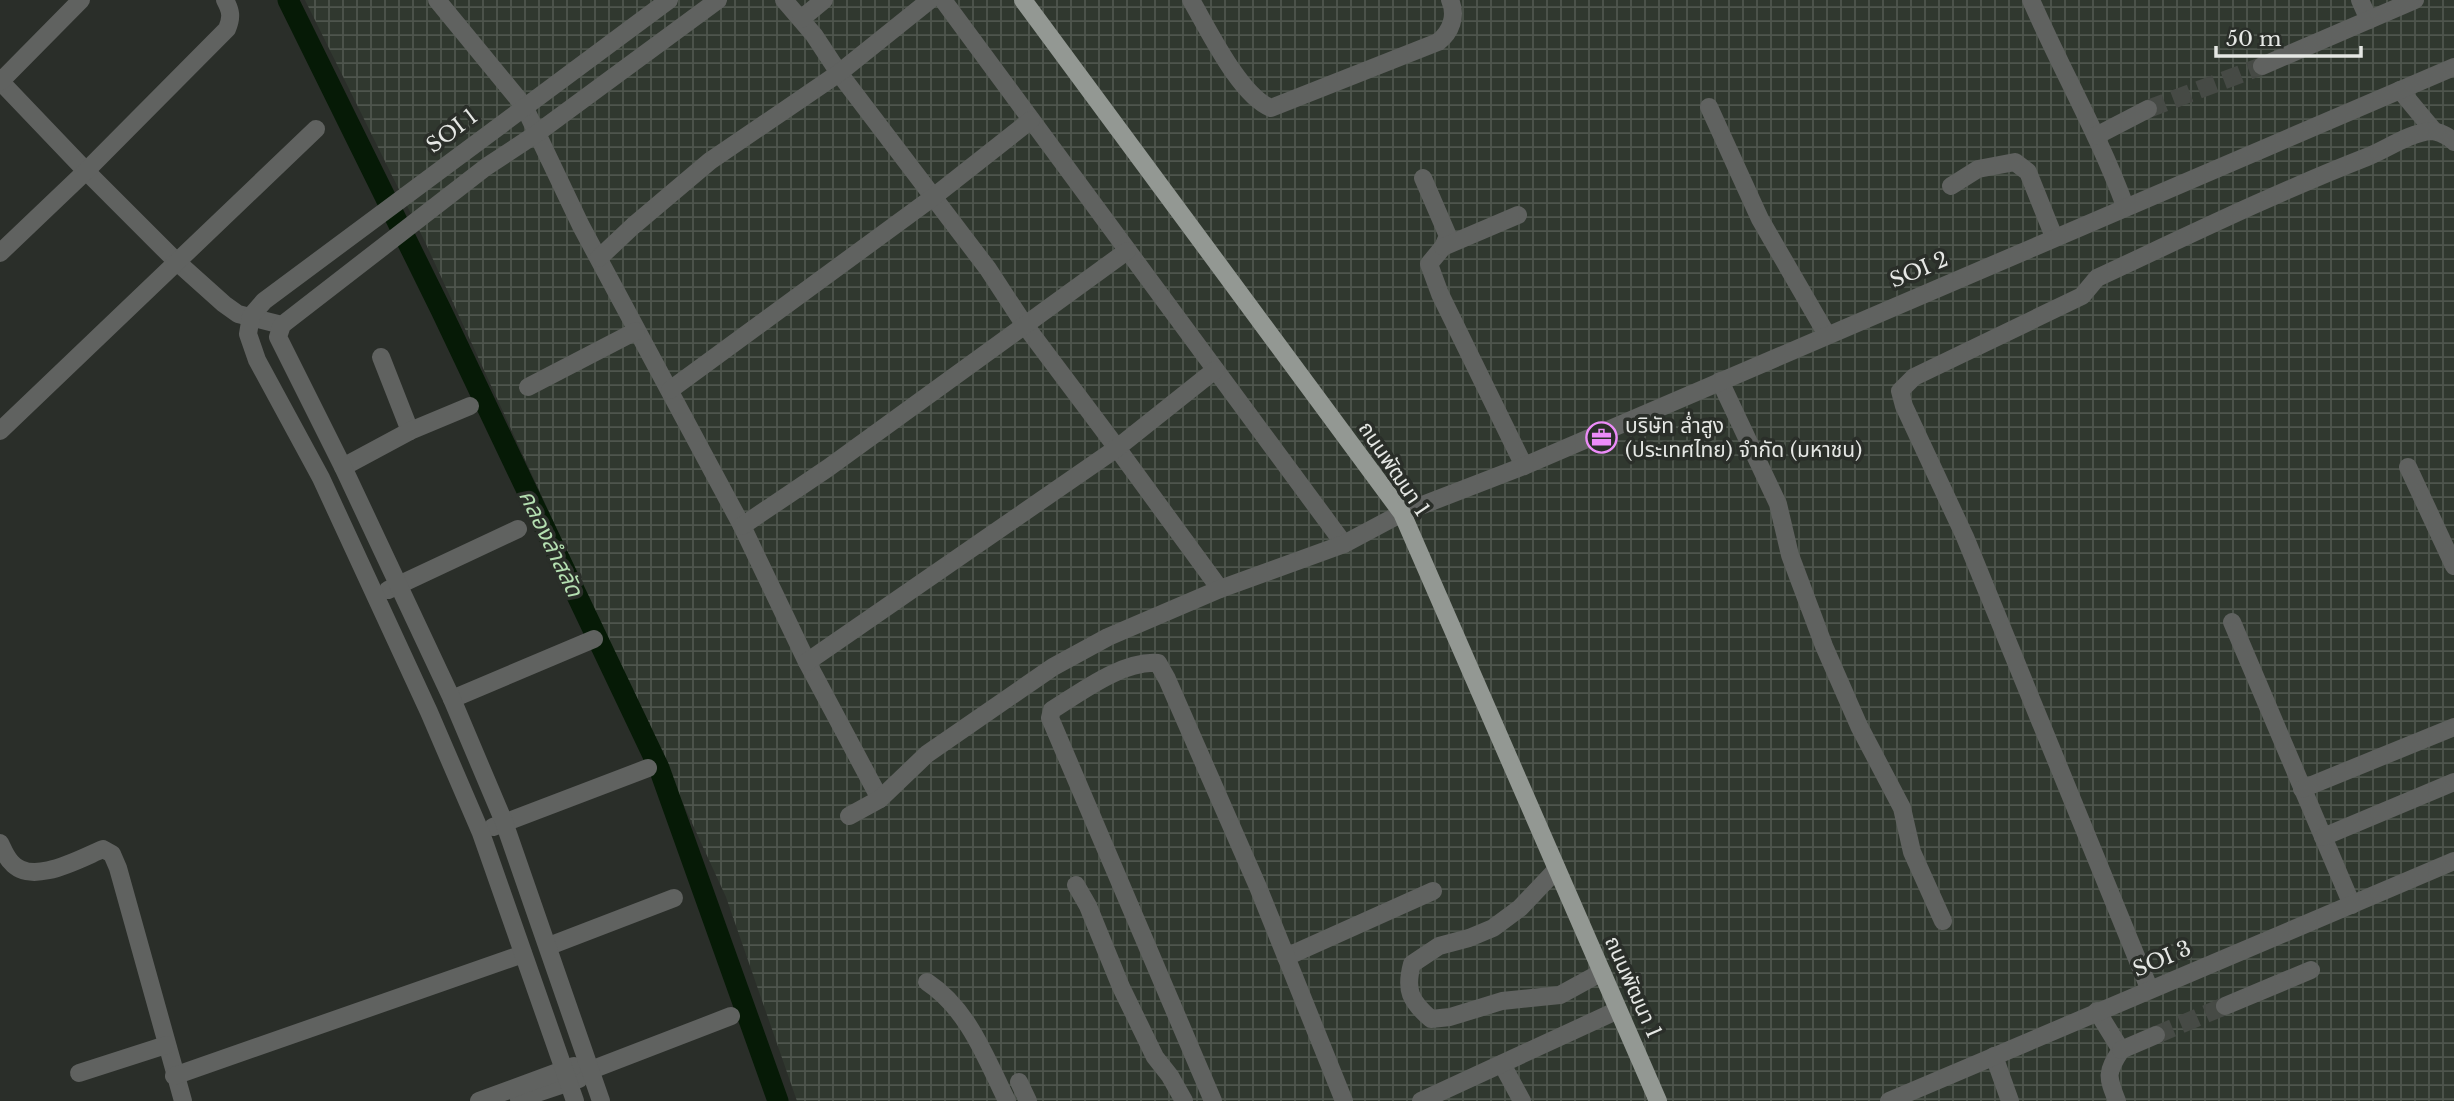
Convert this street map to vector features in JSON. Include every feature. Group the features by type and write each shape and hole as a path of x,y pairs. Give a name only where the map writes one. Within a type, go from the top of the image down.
{"main road":[{"name":"ถนนพัฒนา 1","path":"1023,0 1402,513 1658,1101"}],"street":[{"path":"81,0 0,81 86,172 176,261 224,304 238,314 282,324"},
{"path":"0,253 86,172 227,29 231,11 225,0"},
{"name":"SOI 1","path":"251,316 264,301 669,0"},
{"path":"601,1101 504,822 452,699 343,467 278,337 282,324 486,167 537,134 718,0"},
{"path":"784,0 988,269 1024,324 1220,589"},
{"path":"801,19 824,0"},
{"path":"599,258 710,161 839,73 930,0"},
{"path":"943,0 1344,544"},
{"path":"1191,0 1247,90 1261,104 1271,108 1438,43 1449,33 1454,8 1450,0"},
{"path":"2031,0 2055,56 2108,160 2125,206"},
{"path":"2360,0 2369,20"},
{"path":"2262,66 2415,0"},
{"path":"440,1 524,106 581,226 742,526 807,662 880,799"},
{"name":"SOI 2","path":"849,816 880,799 927,754 1053,667 1108,637 1220,589 1344,544 1402,513 1524,466 2454,67"},
{"path":"2400,89 2434,131 2454,142"},
{"path":"1709,107 1760,219 1827,335"},
{"path":"2096,136 2148,109"},
{"path":"670,390 932,198 1031,120"},
{"path":"0,431 316,129"},
{"path":"2149,989 1965,537 1900,391 1914,377 2082,296 2097,278 2293,186 2386,150 2412,136 2434,131"},
{"path":"1951,186 1978,169 2015,162 2028,172 2054,237"},
{"path":"1423,178 1448,236 1429,264 1440,294 1524,466"},
{"path":"1443,247 1518,215"},
{"path":"742,526 828,468 1127,251"},
{"path":"251,316 248,334 257,360 321,478 481,833 575,1101"},
{"path":"528,387 636,331"},
{"path":"381,357 410,431"},
{"path":"807,662 1118,448 1215,370"},
{"path":"1720,381 1778,504 1790,555 1824,646 1859,726 1902,808 1912,852 1943,921"},
{"path":"343,467 410,431 470,406"},
{"path":"2408,467 2454,566"},
{"path":"376,597 518,529"},
{"path":"2232,622 2352,905"},
{"path":"452,699 594,639"},
{"path":"1213,1101 1050,718 1052,710 1120,670 1143,662 1158,663 1167,679 1258,887 1344,1101"},
{"path":"2302,789 2454,727"},
{"path":"481,833 648,768"},
{"path":"2323,837 2454,782"},
{"path":"0,843 12,864 26,870 49,872 103,849 112,855 118,868 183,1101"},
{"name":"SOI 3","path":"1889,1101 2454,861"},
{"path":"1557,869 1520,908 1493,928 1439,946 1412,964 1407,982 1415,1005 1431,1019 1450,1017 1502,1001 1560,995 1602,972"},
{"path":"1076,885 1088,906 1121,987 1155,1057 1182,1100"},
{"path":"1286,957 1433,891"},
{"path":"549,946 674,898"},
{"path":"174,1076 523,954"},
{"path":"2225,1006 2311,970"},
{"path":"927,982 942,991 970,1026 1007,1101"},
{"path":"1421,1101 1618,1010"},
{"path":"2096,1011 2121,1050"},
{"path":"479,1101 591,1068 731,1016"},
{"path":"2117,1101 2108,1070 2121,1050 2156,1035"},
{"path":"79,1073 166,1045"},
{"path":"1994,1056 2010,1101"},
{"path":"1502,1064 1522,1101"},
{"path":"514,1101 567,1076"},
{"path":"1019,1082 1028,1101"}],"shaded area":[{"path":"305,0 2454,0 2454,1101 797,1101 726,897 426,244"}],"waterway":[{"name":"คลองลำสลัด","path":"288,0 441,310 659,768 778,1101"}],"tunnel":[{"path":"2148,109 2262,66"},
{"path":"2156,1035 2225,1006"}],"place":[{"name":"บริษัท ล่ำสูง (ประเทศไทย) จำกัด (มหาชน)","path":"1602,438"}]}
